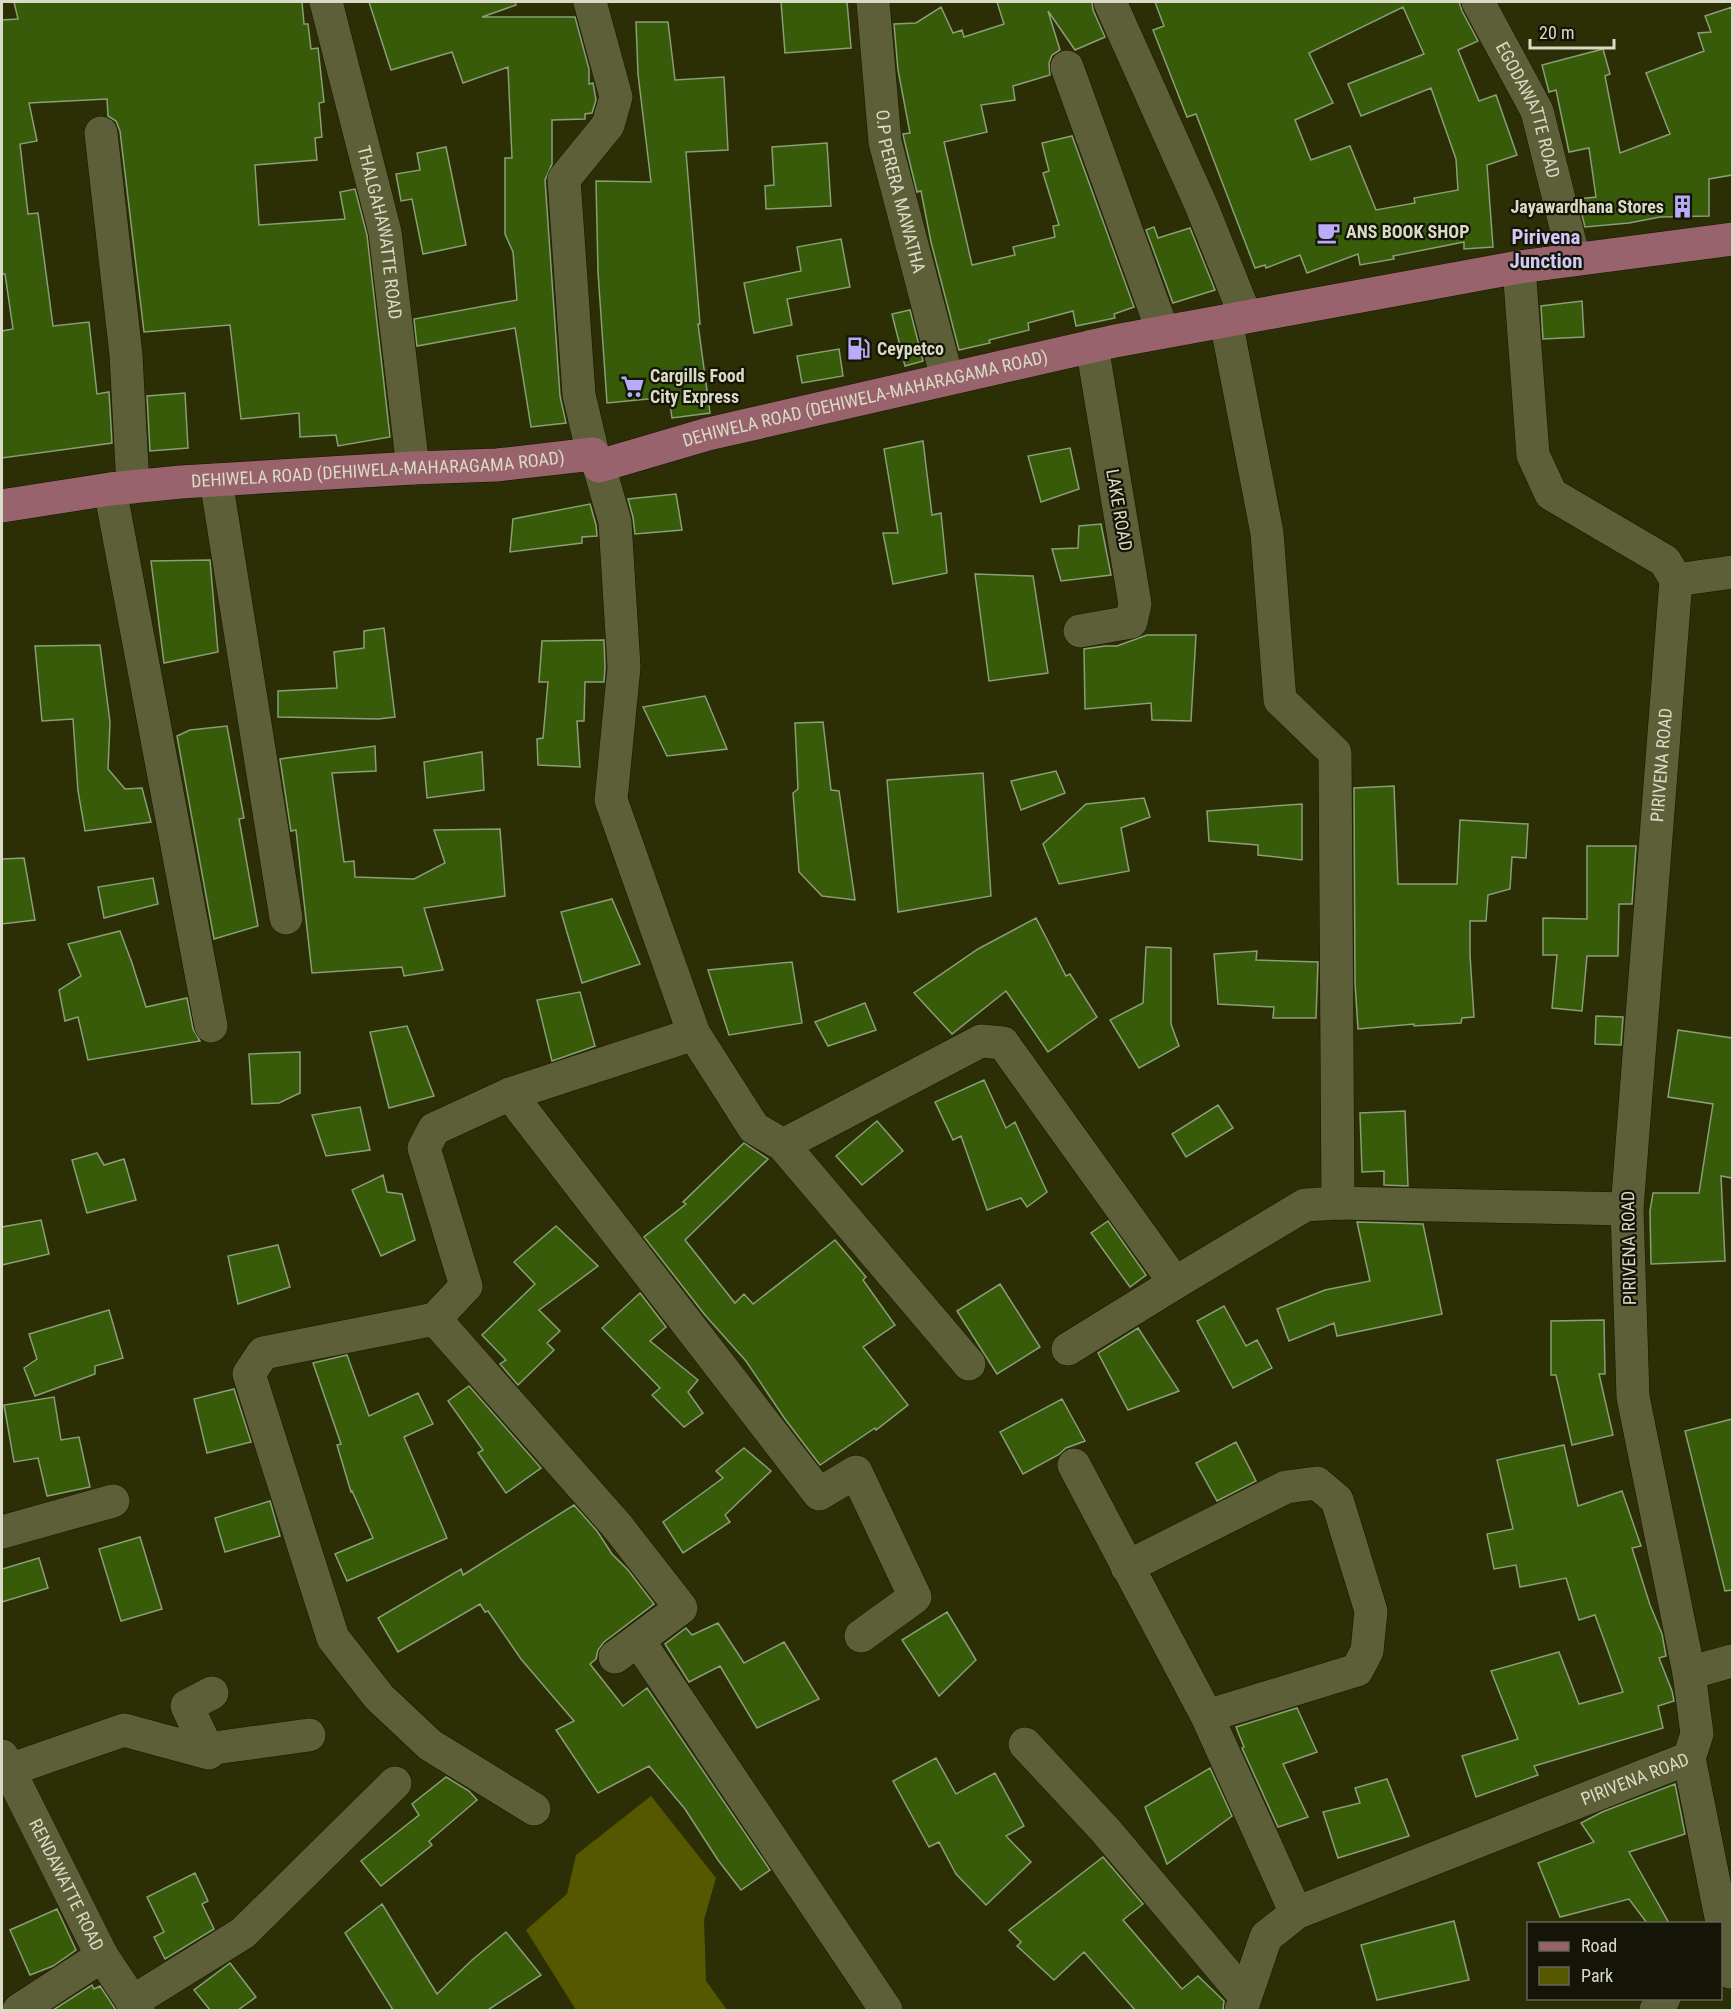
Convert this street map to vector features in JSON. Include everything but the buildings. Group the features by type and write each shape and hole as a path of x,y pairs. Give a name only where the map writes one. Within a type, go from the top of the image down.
{"main road":[{"name":"DEHIWELA ROAD (DEHIWELA-MAHARAGAMA ROAD)","path":"2,506 122,488 216,480 596,460 947,378 1163,332 1519,267 1732,239"}],"street":[{"name":"THALGAHAWATTE ROAD","path":"326,2 385,232 413,468"},
{"path":"590,2 616,97 608,125 564,179 579,395 615,522 624,667 611,800 694,1034 754,1128 783,1145 969,1364"},
{"name":"O.P PERERA MAWATHA","path":"873,2 885,142 947,378"},
{"path":"1110,2 1201,204 1236,319 1267,533 1280,700 1335,753 1338,1203"},
{"name":"EGODAWATTE ROAD","path":"1478,2 1537,111 1574,259"},
{"path":"1067,67 1163,332"},
{"path":"100,133 126,355 122,488 212,1026"},
{"path":"1519,267 1533,455 1551,494 1665,561 1676,580 1732,572"},
{"name":"LAKE ROAD","path":"1080,631 1131,622 1135,604 1092,346"},
{"path":"216,480 286,918"},
{"name":"PIRIVENA ROAD","path":"1243,2003 1266,1937 1296,1913 1689,1758 1697,1734 1689,1673 1633,1397 1626,1209 1676,580"},
{"path":"534,1809 430,1745 379,1697 333,1638 249,1374 263,1353 435,1319 466,1286 424,1148 434,1129 510,1094 694,1034"},
{"path":"783,1145 981,1041 1003,1043 1175,1283"},
{"path":"510,1094 819,1494 856,1472 915,1596 861,1636"},
{"path":"1068,1349 1305,1205 1338,1203 1626,1209"},
{"path":"435,1319 618,1527 681,1608 626,1649 886,2010"},
{"path":"1074,1465 1099,1509 1126,1567 1207,1716 1296,1913"},
{"path":"1126,1567 1286,1487 1317,1483 1337,1500 1371,1611 1367,1651 1357,1670 1207,1716"},
{"path":"2,1532 113,1501"},
{"path":"1689,1673 1732,1661"},
{"path":"5,1763 124,1730 209,1753 187,1706 212,1694"},
{"path":"207,1749 309,1734"},
{"path":"1025,1744 1106,1832 1243,2003"},
{"path":"1689,1758 1722,1922"},
{"name":"RENDAWATTE ROAD","path":"5,1763 102,1956 135,2006"},
{"path":"135,2006 243,1933 395,1783"},
{"path":"1722,1922 1728,1973"},
{"path":"19,2010 102,1956"}],"green space":[{"path":"651,1796 716,1878 704,1920 706,1981 727,2010 576,2010 526,1930 567,1894 576,1855"}],"place":[{"name":"Jayawardhana Stores","path":"1682,207"},
{"name":"ANS BOOK SHOP","path":"1328,232"},
{"name":"Ceypetco","path":"859,349"},
{"name":"Cargills Food City Express","path":"632,386"}],"district":[{"name":"Pirivena Junction","path":"1546,249"}]}
